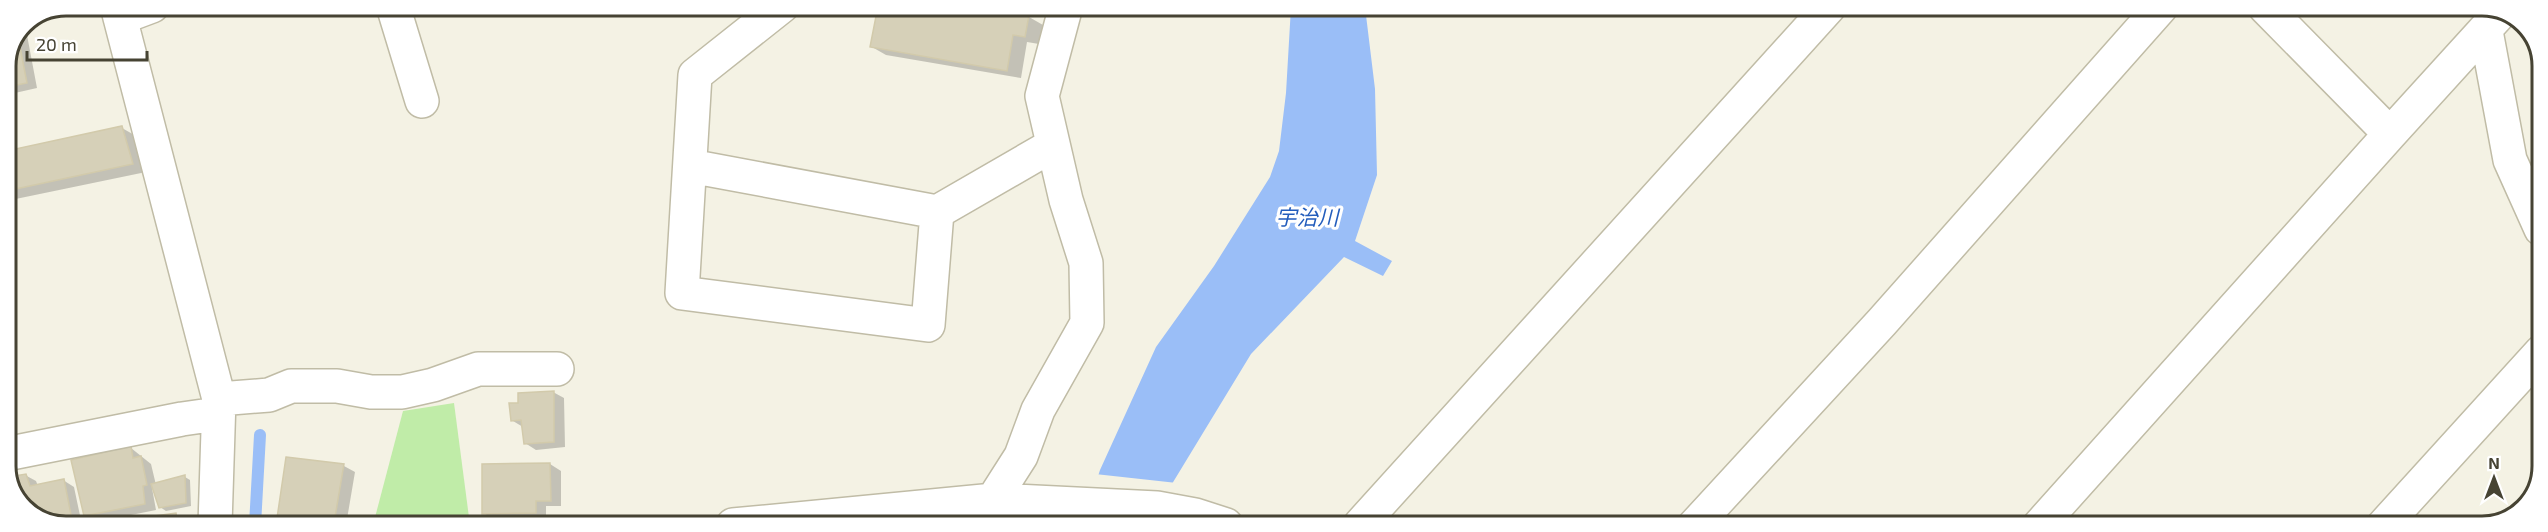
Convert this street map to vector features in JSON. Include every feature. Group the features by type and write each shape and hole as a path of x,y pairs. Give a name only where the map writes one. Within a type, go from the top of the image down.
{"street":[{"path":"120,16 218,406 219,444 215,516"},
{"path":"396,16 422,101"},
{"path":"769,16 695,75 682,292 928,325 937,212"},
{"path":"986,513 1021,456 1038,410 1087,323 1086,263 1066,200 1042,96 1063,16"},
{"path":"1368,516 1821,16"},
{"path":"1703,516 1882,322 2153,16"},
{"path":"2274,16 2390,134"},
{"path":"2048,516 2494,21"},
{"path":"2494,21 2510,160 2531,208"},
{"path":"690,166 937,212 1053,145"},
{"path":"2394,516 2532,362"},
{"path":"17,452 182,419 218,406 269,395 291,386 337,386 371,392 402,392 433,385 478,369 557,369"},
{"path":"923,516 986,513 1029,502 1157,508 1198,516"}],"green space":[{"path":"454,403 469,516 375,516 403,411"}],"water":[{"name":"宇治川","path":"1290,16 1366,16 1375,89 1377,175 1355,241 1392,261 1383,276 1344,257 1251,354 1152,516 1085,516 1100,470 1156,347 1214,266 1270,177 1279,151 1286,93"}],"pier":[{"path":"1095,474 1177,483 1157,516 1082,516"}],"building":[{"path":"876,16 1029,16 1025,37 1013,35 1007,71 870,47"},
{"path":"20,47 27,83 16,85 16,66"},
{"path":"122,126 133,164 16,189 16,149"},
{"path":"554,391 554,442 524,444 521,420 511,421 509,403 518,403 518,393"},
{"path":"131,446 133,458 141,456 147,485 143,486 145,504 84,516 71,460"},
{"path":"286,457 344,464 335,516 277,516"},
{"path":"550,463 551,501 536,501 536,513 482,514 482,464"},
{"path":"26,474 30,486 64,479 71,516 57,515 41,509 23,491 17,475"},
{"path":"185,475 186,503 159,508 151,484"},
{"path":"176,513 176,516 154,516"}],"waterway":[{"path":"256,516 260,435"}]}
